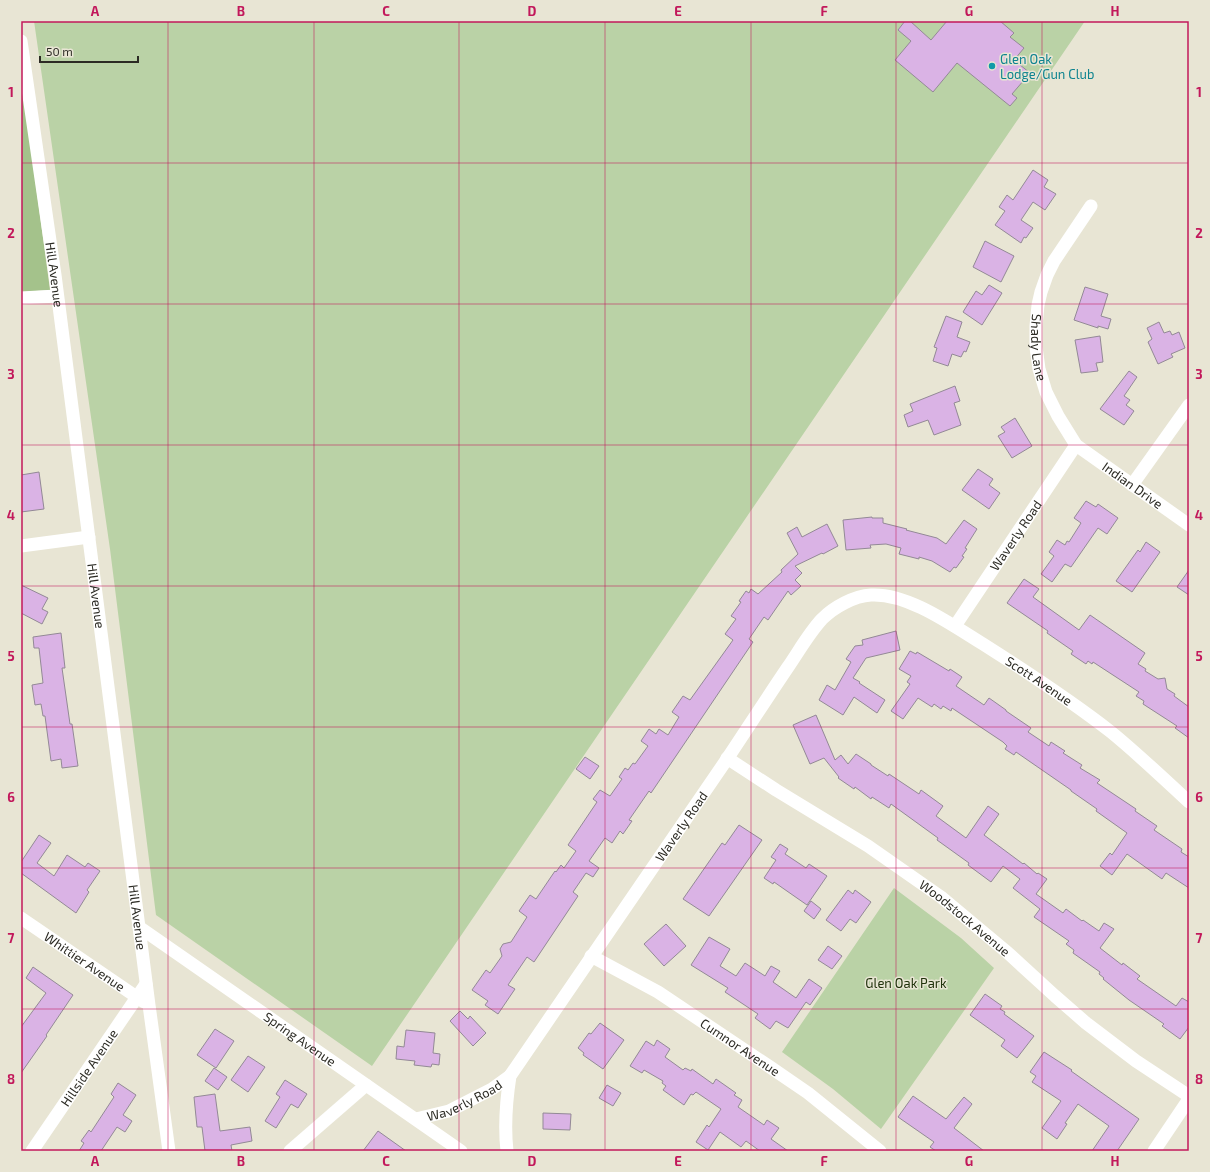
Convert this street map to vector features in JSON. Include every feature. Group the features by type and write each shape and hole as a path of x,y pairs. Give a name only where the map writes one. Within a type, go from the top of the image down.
{"street":[{"name":"Hill Avenue","path":"21,42 57,296 169,1151"},
{"name":"Shady Lane","path":"1076,445 1058,416 1046,392 1039,369 1036,346 1036,326 1038,305 1047,275 1061,250 1091,206"},
{"path":"21,298 57,296"},
{"path":"1132,485 1189,405"},
{"name":"Indian Drive","path":"1076,445 1189,525"},
{"name":"Waverly Road","path":"954,626 1076,445"},
{"path":"21,546 88,537"},
{"name":"Waverly Road","path":"416,1119 450,1111 492,1089 510,1076 820,621 829,612 840,605 869,595"},
{"name":"Scott Avenue","path":"869,595 885,595 917,605 954,626 1039,680 1110,731 1143,759 1189,802"},
{"name":"Woodstock Avenue","path":"727,758 776,790 868,846 941,897 1008,953 1086,1023 1136,1062 1189,1096"},
{"name":"Whittier Avenue","path":"21,918 149,1005"},
{"name":"Spring Avenue","path":"139,927 461,1151"},
{"name":"Cumnor Avenue","path":"591,956 658,992 770,1066 808,1093 880,1151"},
{"name":"Hillside Avenue","path":"32,1151 146,984"},
{"name":"Waverly Road","path":"507,1151 505,1105 510,1076"},
{"path":"290,1151 366,1085"},
{"path":"1154,1151 1189,1099"}],"green space":[{"path":"34,21 1085,21 372,1066 156,915 110,549"},
{"path":"21,74 50,290 21,292"},
{"name":"Glen Oak Park","path":"894,888 961,938 994,968 881,1129 833,1089 782,1052"}],"building":[{"name":"Glen Oak Lodge/Gun Club","path":"905,21 910,21 931,40 947,21 1000,21 1014,33 1010,37 1024,48 1014,60 1030,73 1012,94 1017,98 1010,106 957,63 933,92 895,60 911,41 898,30"},
{"path":"1033,170 1048,180 1044,187 1056,194 1045,210 1033,202 1021,220 1033,228 1026,238 1024,237 1021,243 995,225 1005,211 999,207 1007,195 1013,200"},
{"path":"985,241 1014,256 1001,282 973,267"},
{"path":"989,285 1002,293 982,325 963,312 976,291 982,295"},
{"path":"1085,287 1108,294 1101,316 1111,319 1108,329 1098,326 1098,328 1074,320"},
{"path":"946,316 962,322 957,337 970,342 966,352 964,351 961,357 952,354 948,366 933,361 937,348 934,347"},
{"path":"1159,322 1164,333 1170,331 1172,335 1179,332 1185,348 1171,354 1173,357 1158,364 1148,342 1152,339 1147,328"},
{"path":"1100,336 1103,362 1096,363 1098,371 1081,373 1075,340"},
{"path":"1129,371 1137,377 1124,396 1130,400 1126,405 1134,411 1124,425 1100,409"},
{"path":"955,386 960,401 954,403 961,425 934,435 928,420 908,427 904,415 913,411 910,404"},
{"path":"1015,418 1032,446 1012,458 998,436 1005,432 1001,427"},
{"path":"978,469 993,479 989,485 1000,493 989,509 962,490"},
{"path":"39,472 44,509 21,512 21,475"},
{"path":"1086,501 1096,507 1098,504 1118,518 1107,534 1098,528 1071,567 1065,564 1052,582 1041,574 1054,556 1049,552 1057,540 1065,545 1067,541 1069,542 1081,523 1074,518"},
{"path":"872,517 883,518 883,523 937,538 946,544 964,520 977,529 965,548 967,549 962,556 964,557 956,568 954,567 950,572 932,561 919,557 919,559 899,554 901,548 886,544 870,545 871,548 846,550 843,520"},
{"path":"827,524 838,546 795,566 802,573 795,580 801,586 791,595 788,591 768,620 764,617 749,639 753,642 651,793 649,791 629,820 632,821 623,834 620,831 612,843 605,838 589,861 599,868 593,877 586,873 573,892 578,896 534,962 527,957 508,985 515,989 498,1014 485,1005 488,1001 472,990 486,970 490,973 502,956 500,949 503,944 511,942 527,917 519,911 530,895 536,899 555,871 556,872 561,865 564,868 576,851 568,845 597,802 593,799 600,790 610,796 622,779 619,777 625,768 628,770 633,763 635,764 648,746 641,741 649,729 656,734 659,729 668,735 679,717 672,712 683,696 690,700 733,640 725,634 736,619 731,616 741,602 739,601 746,591 749,593 751,589 758,594 782,572 781,570 798,554 787,533 797,527 802,537"},
{"path":"1146,542 1160,552 1132,592 1116,581 1138,550 1140,552"},
{"path":"1189,570 1189,595 1177,587"},
{"path":"1024,579 1039,589 1033,597 1079,630 1090,615 1145,653 1138,664 1146,669 1145,671 1158,679 1165,678 1167,689 1189,707 1189,738 1175,728 1177,726 1143,704 1144,701 1136,696 1139,692 1093,662 1092,664 1088,661 1086,664 1071,654 1073,651 1047,633 1048,631 1007,603"},
{"path":"21,585 48,598 42,609 48,612 42,624 21,613"},
{"path":"896,631 900,650 866,658 853,678 885,700 877,713 854,697 843,715 819,700 827,685 835,690 851,662 846,659 855,646 863,645 862,640"},
{"path":"61,633 65,668 62,668 78,766 62,768 61,759 51,761 45,716 43,716 41,704 35,705 32,685 43,683 39,648 34,648 33,637"},
{"path":"910,651 916,654 917,652 962,677 956,686 984,705 989,698 1031,728 1028,732 1049,746 1051,742 1065,751 1063,753 1082,765 1080,768 1100,780 1097,783 1136,809 1135,811 1157,826 1154,830 1182,849 1181,852 1189,857 1189,888 1166,873 1162,879 1127,854 1112,875 1100,866 1110,853 1112,855 1127,833 1096,811 1097,809 1071,790 1016,752 1014,755 1005,749 1007,746 1003,742 952,708 951,711 943,706 941,709 934,704 932,707 918,698 903,719 891,711 910,684 907,682 911,676 899,669"},
{"path":"816,715 835,760 841,755 848,764 856,754 888,776 889,774 919,794 921,790 943,806 936,816 966,838 988,806 999,814 984,835 1037,874 1038,873 1047,879 1036,894 1063,913 1066,909 1099,931 1104,923 1114,929 1100,948 1122,965 1123,963 1140,976 1137,979 1176,1006 1182,998 1189,1002 1189,1027 1180,1039 1162,1026 1164,1024 1129,1000 1103,979 1104,978 1099,974 1100,972 1073,953 1074,950 1066,944 1069,941 1034,917 1040,909 1013,888 1020,879 1003,866 991,882 968,865 969,863 937,840 938,838 891,804 889,808 872,797 871,799 855,787 854,789 838,778 839,777 824,758 810,764 793,725"},
{"path":"585,757 599,766 590,779 576,769"},
{"path":"739,825 762,840 709,916 683,899 722,843 725,845"},
{"path":"39,835 51,843 37,863 54,876 67,855 85,867 88,863 100,871 87,890 89,892 76,913 21,873 21,862"},
{"path":"780,844 788,849 785,854 806,868 809,864 827,876 807,905 774,882 773,884 764,878 776,860 771,857"},
{"path":"848,890 853,894 855,890 871,902 856,923 850,919 841,931 826,920"},
{"path":"811,901 821,909 814,919 804,911"},
{"path":"666,924 686,946 664,966 644,944"},
{"path":"709,937 730,949 720,966 736,976 745,963 765,976 771,966 780,971 773,982 796,998 809,979 822,988 810,1005 806,1002 788,1028 776,1021 770,1029 755,1018 758,1014 725,992 728,988 691,965"},
{"path":"828,946 842,956 832,969 818,960"},
{"path":"33,967 73,995 21,1073 21,1027 46,993 26,978"},
{"path":"985,994 1002,1006 1000,1009 1005,1012 1004,1014 1034,1036 1017,1058 1001,1046 1005,1040 970,1015"},
{"path":"460,1011 468,1019 470,1016 486,1033 473,1046 450,1021"},
{"path":"600,1023 624,1040 603,1069 583,1055 584,1053 578,1048 589,1033 591,1034"},
{"path":"215,1029 234,1041 216,1068 197,1055"},
{"path":"406,1030 435,1033 433,1053 440,1054 439,1065 432,1064 431,1067 414,1065 415,1061 396,1059 397,1046 404,1047"},
{"path":"657,1040 670,1049 665,1057 683,1070 685,1068 691,1071 692,1069 713,1084 716,1079 736,1093 734,1095 742,1100 738,1107 764,1125 767,1120 779,1128 771,1139 788,1151 760,1151 746,1141 741,1147 720,1132 708,1150 696,1142 707,1125 709,1127 721,1109 696,1092 693,1095 691,1094 684,1105 663,1090 666,1086 662,1083 663,1081 644,1070 642,1073 630,1066 646,1041 654,1046"},
{"path":"1044,1052 1072,1070 1071,1071 1139,1119 1117,1151 1092,1151 1109,1126 1078,1104 1065,1123 1067,1124 1057,1139 1042,1128 1061,1101 1032,1082 1036,1076 1030,1072"},
{"path":"248,1056 265,1067 248,1092 231,1080"},
{"path":"214,1068 227,1077 218,1090 205,1081"},
{"path":"285,1080 307,1094 298,1108 291,1104 276,1128 265,1121 280,1097 276,1094"},
{"path":"118,1083 136,1095 123,1115 132,1121 125,1132 117,1127 101,1151 79,1151 84,1143 81,1141 89,1130 91,1132 114,1097 111,1094"},
{"path":"607,1085 621,1093 613,1106 599,1098"},
{"path":"215,1094 220,1131 250,1127 252,1141 231,1145 232,1151 205,1151 202,1127 197,1127 194,1097"},
{"path":"913,1096 946,1119 964,1097 972,1104 954,1128 984,1151 936,1151 930,1147 934,1142 898,1117"},
{"path":"543,1113 571,1114 570,1130 543,1129"},
{"path":"378,1131 406,1151 363,1151"}],"place":[{"name":"Glen Oak Lodge/Gun Club","path":"992,66"}]}
